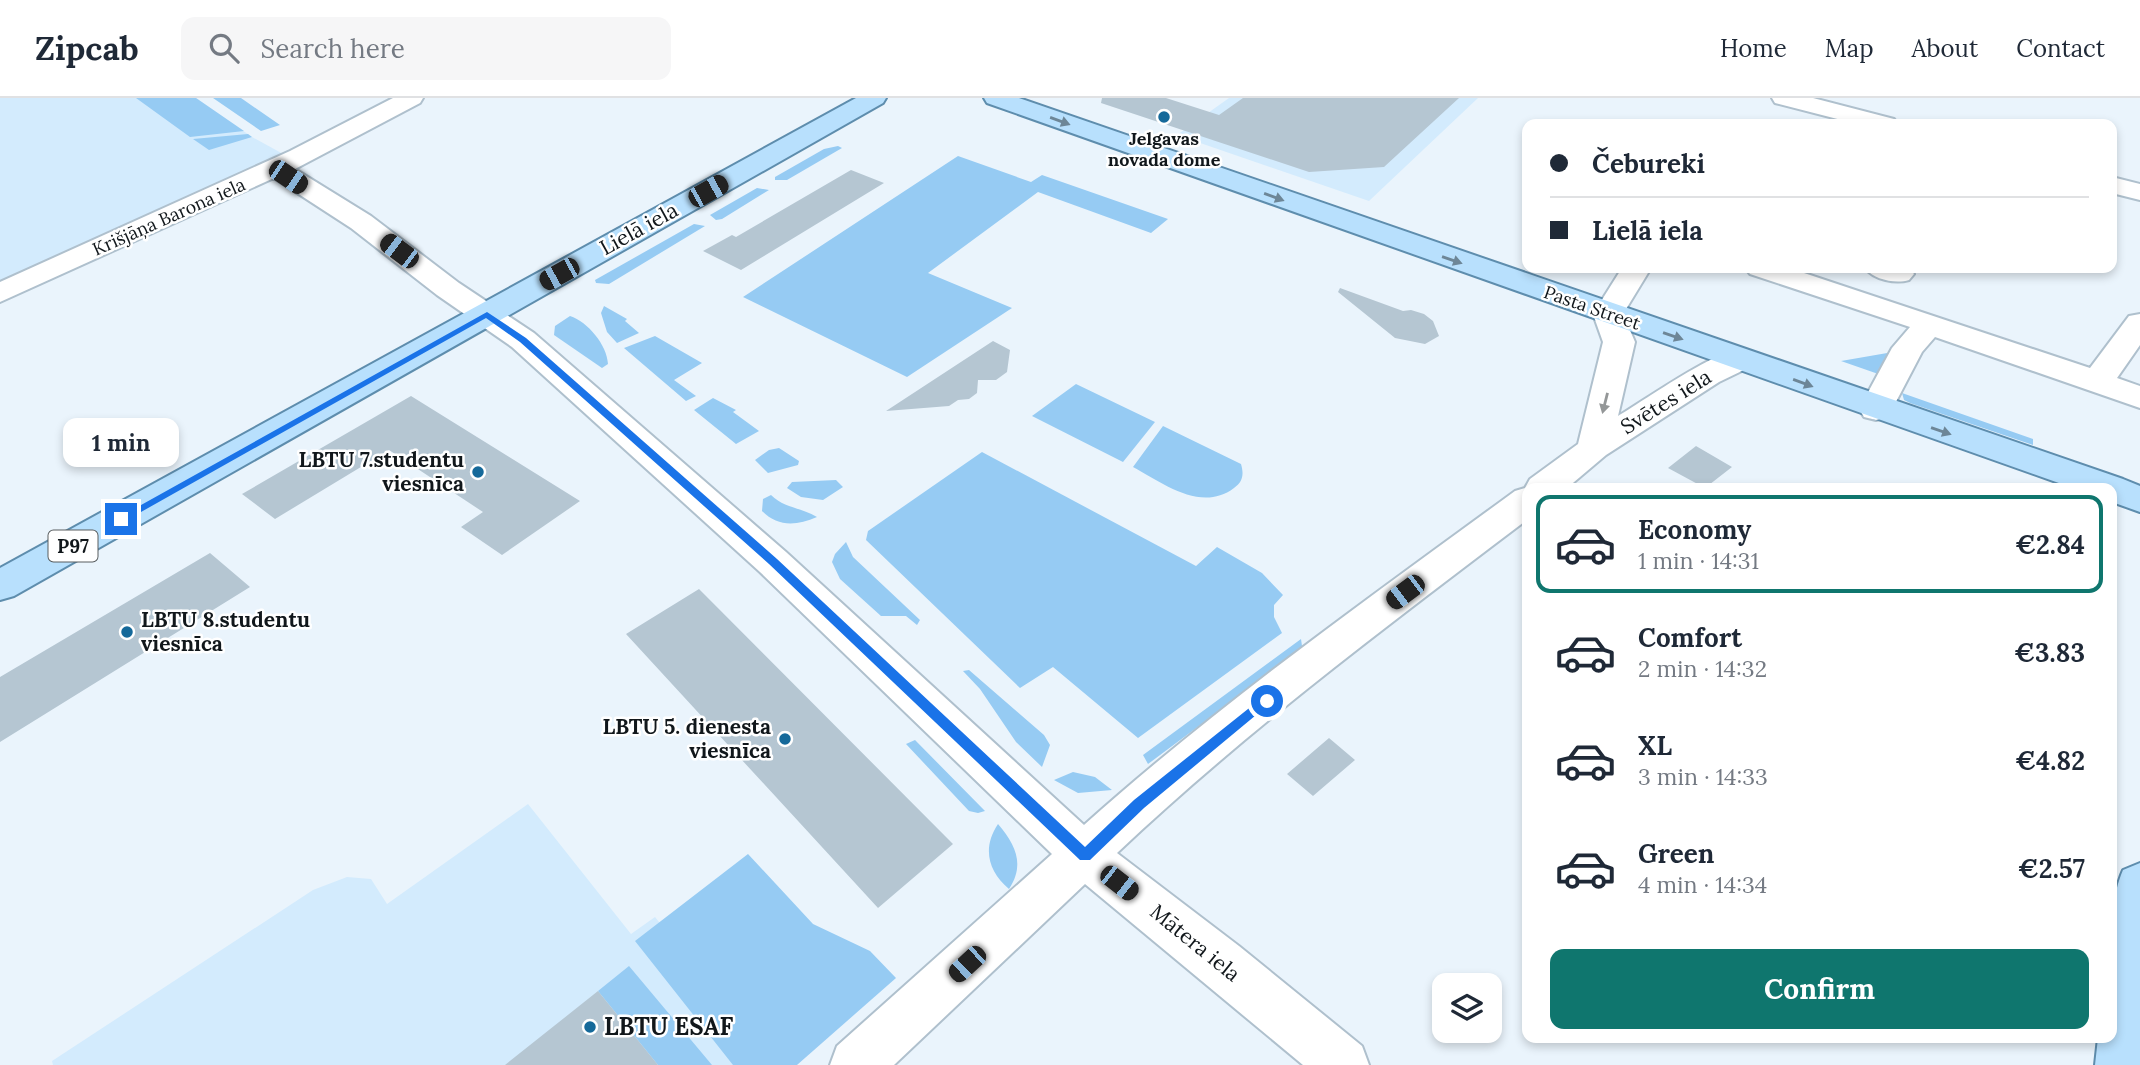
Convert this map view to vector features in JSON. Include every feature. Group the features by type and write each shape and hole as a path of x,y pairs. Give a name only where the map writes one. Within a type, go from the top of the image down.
{"main road":[{"name":"Lielā iela","path":"0,586 874,98"},
{"name":"Pasta Street","path":"996,98 1876,409 2093,483"},
{"name":"Pasta Street","path":"2117,491 2140,499"},
{"path":"2120,1065 2140,885"}],"street":[{"name":"Krišjāņa Barona iela","path":"0,293 276,168 411,98"},
{"path":"1784,98 1866,119"},
{"name":"Mātera iela","path":"276,168 361,222 448,289 523,340 773,562 1085,856 1221,963 1343,1065"},
{"path":"2117,186 2140,192"},
{"path":"1608,314 1633,273"},
{"path":"1775,273 2140,397"},
{"name":"Svētes iela","path":"1594,447 1619,342 1608,314"},
{"path":"2097,382 2140,323"},
{"path":"1876,409 1908,348 1927,328 1943,328"},
{"name":"Svētes iela","path":"1550,483 1594,447 1708,375 1739,360"},
{"path":"856,1065 1139,804 1352,631 1522,504"}],"shaded area":[{"path":"0,98 196,98 252,137 285,155 0,281"},
{"path":"136,98 196,98 244,131 190,137"},
{"path":"213,98 241,98 280,125 261,131"},
{"path":"1229,98 1478,98 1369,201 1177,135"},
{"path":"248,134 252,137 209,150 193,139"},
{"path":"838,146 842,148 787,180 775,180 775,177 824,149"},
{"path":"958,156 1031,182 1042,175 1168,219 1151,233 1038,192 928,273 1012,308 907,377 743,297"},
{"path":"757,188 769,190 722,219 716,220 710,215"},
{"path":"694,224 705,226 609,284 596,283 595,280"},
{"path":"604,306 627,319 625,321 639,333 617,343 607,332 601,313"},
{"path":"570,316 583,323 595,335 604,349 608,364 602,368 554,335 555,326"},
{"path":"655,336 702,363 674,380 696,396 686,401 624,348"},
{"path":"1893,352 1884,376 1841,361"},
{"path":"1076,384 1155,422 1123,462 1032,416"},
{"path":"1902,393 2033,439 2033,445 1910,403 1904,400"},
{"path":"713,398 736,410 733,412 759,431 736,444 694,410"},
{"path":"1163,426 1241,464 1239,483 1221,495 1195,497 1169,487 1133,467"},
{"path":"779,448 799,461 798,465 768,473 755,460 769,450"},
{"path":"982,452 1196,566 1217,547 1262,573 1283,595 1274,605 1274,617 1282,633 1138,738 1053,667 1020,688 866,540 868,531"},
{"path":"836,480 843,487 823,500 801,497 787,488 792,482"},
{"path":"771,495 781,503 817,517 795,523 774,520 762,511 763,499"},
{"path":"846,542 853,557 920,620 917,625 906,616 881,616 840,579 832,562 835,554"},
{"path":"1301,639 1302,646 1298,652 1148,764 1143,755"},
{"path":"969,670 1044,735 1050,745 1042,767 1016,742 980,689 963,671"},
{"path":"915,740 985,811 969,811 906,744"},
{"path":"1073,772 1095,777 1112,790 1078,793 1054,780"},
{"path":"528,804 631,934 655,917 769,1059 762,1065 53,1065 52,1061 313,890 347,877 371,879 387,904"},
{"path":"998,824 1010,840 1016,855 1017,872 1009,889 996,875 990,859 990,842"},
{"path":"748,854 813,924 870,951 896,978 797,1065 733,1065 635,941"},
{"path":"629,966 712,1065 658,1065 598,991"}],"building":[{"path":"1102,98 1166,98 1219,115 1243,98 1459,98 1384,167 1309,172 1101,103"},
{"path":"851,170 884,183 741,270 703,251 732,235 736,237"},
{"path":"1340,288 1403,311 1411,310 1424,314 1433,321 1439,336 1425,344 1395,338 1338,292"},
{"path":"993,341 1010,350 1007,372 996,380 978,380 977,393 969,399 958,400 949,406 886,411"},
{"name":"LBTU 7.studentu viesnīca","path":"411,396 580,501 502,555 461,527 483,512 389,450 275,519 242,494"},
{"path":"1696,446 1732,467 1711,483 1696,483 1668,468"},
{"name":"LBTU 8.studentu viesnīca","path":"210,553 250,587 0,742 0,677"},
{"name":"LBTU 5. dienesta viesnīca","path":"699,589 953,844 878,908 626,634"},
{"path":"1329,738 1355,760 1313,796 1287,774"},
{"name":"LBTU ESAF","path":"598,991 658,1065 505,1065"}],"place":[{"name":"Jelgavas novada dome","path":"1164,117"},
{"name":"LBTU 7.studentu viesnīca","path":"478,472"},
{"name":"LBTU 8.studentu viesnīca","path":"127,632"},
{"name":"LBTU 5. dienesta viesnīca","path":"785,739"},
{"name":"LBTU ESAF","path":"590,1027"}],"route":[{"path":"121,519 487,314 523,340 773,562 1085,856 1139,804 1267,701"}]}
